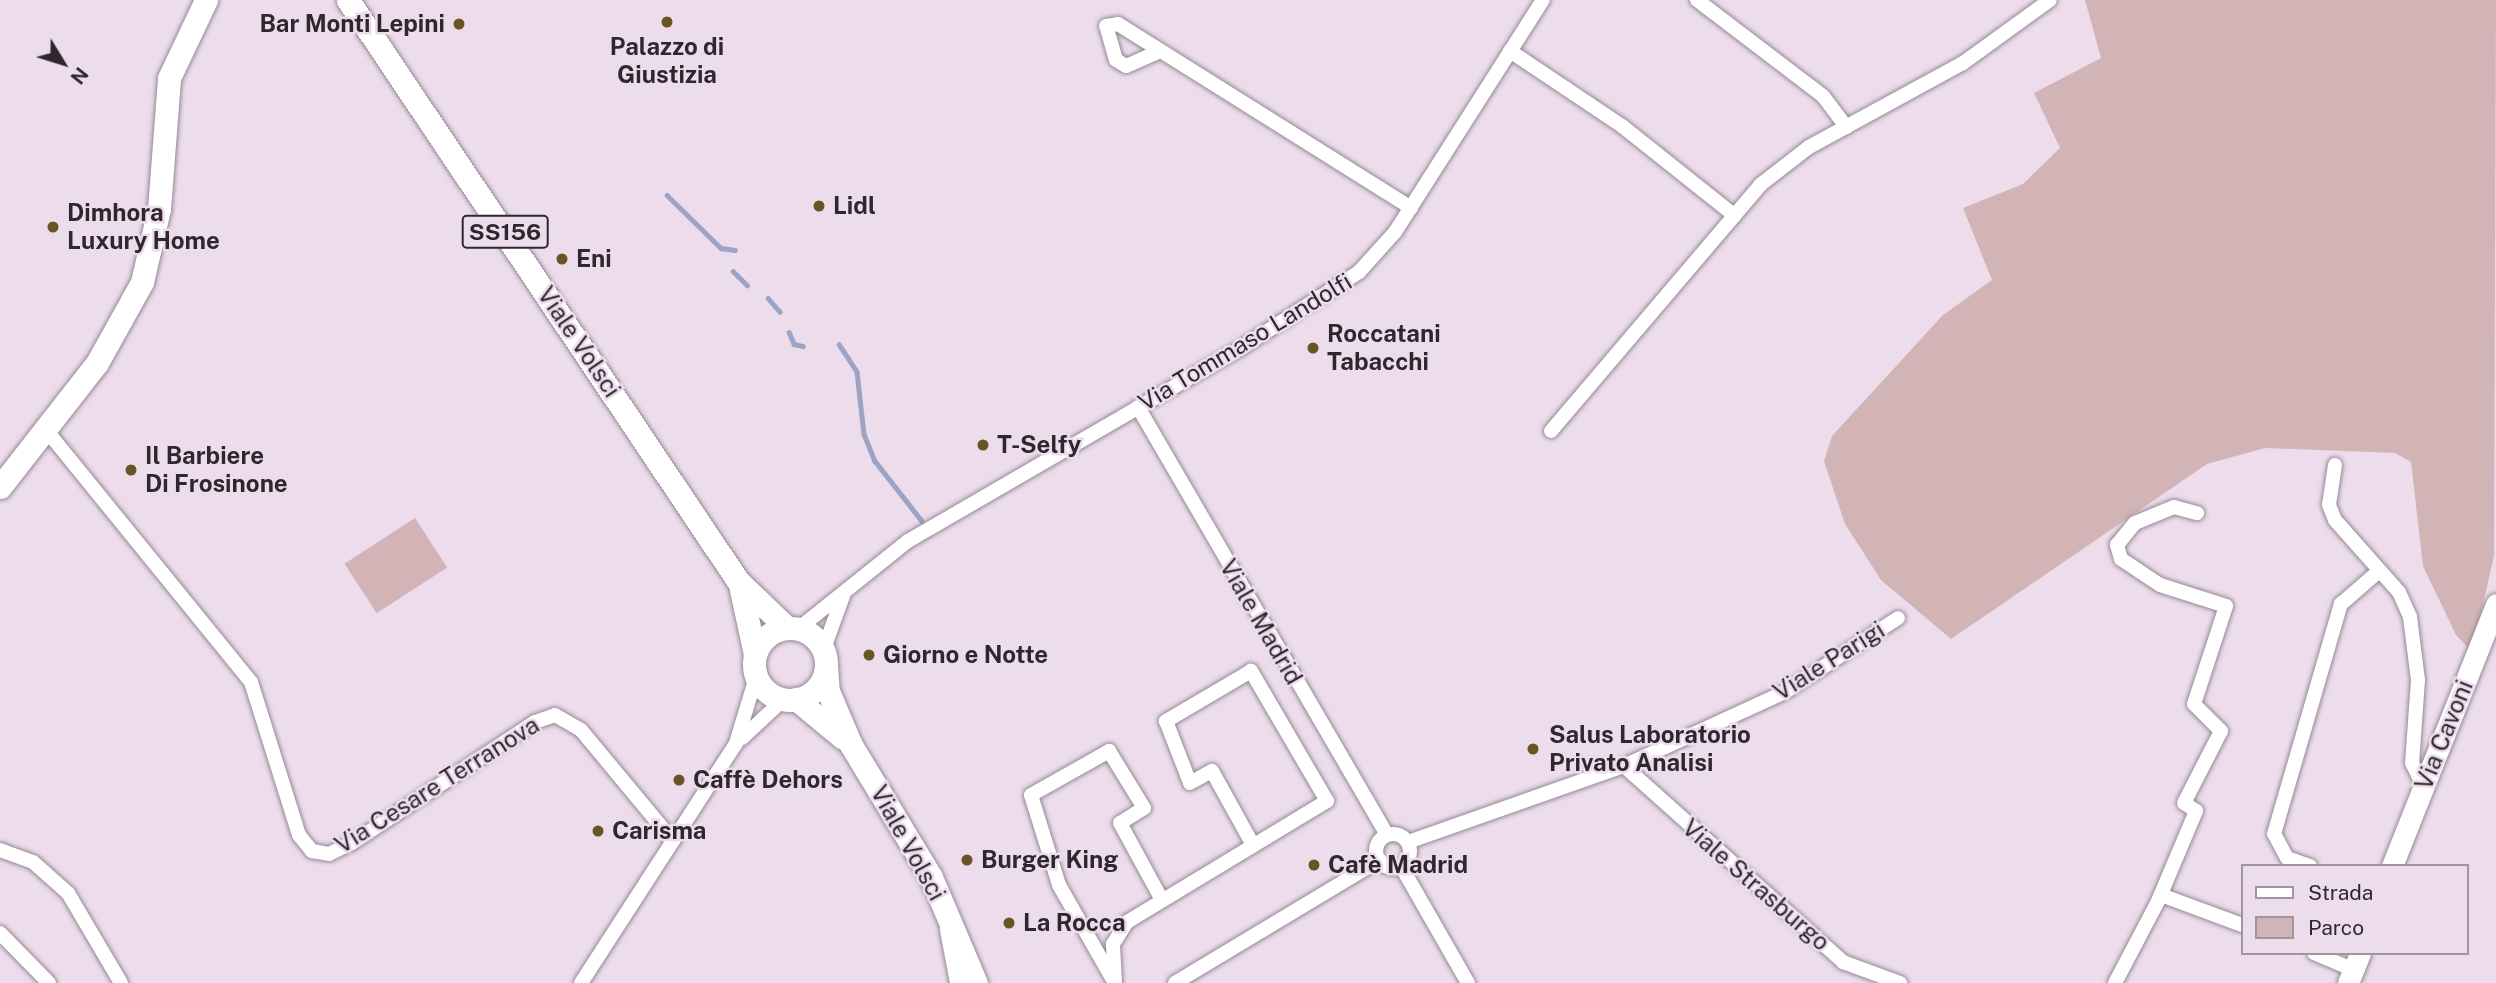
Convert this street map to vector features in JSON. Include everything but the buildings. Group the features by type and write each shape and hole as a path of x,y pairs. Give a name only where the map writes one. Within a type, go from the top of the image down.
{"main road":[{"path":"0,487 47,431 97,363 142,282 159,209 169,78 206,0"},
{"name":"Viale Volsci","path":"348,0 738,581 753,621 756,677 790,699 850,745"},
{"name":"Viale Volsci","path":"738,581 824,658 828,691 850,745 946,911 975,983"},
{"path":"755,654 767,636 792,628"},
{"path":"790,699 813,691 824,658"}],"street":[{"name":"Via Tommaso Landolfi","path":"792,628 850,583 955,512 1339,287 1380,252 1411,208 1543,0"},
{"path":"1697,0 1823,96 1846,127"},
{"path":"1551,431 1651,307 1760,185 1846,127 1963,63 2050,0"},
{"path":"1160,51 1411,208"},
{"path":"1510,51 1622,126 1735,216"},
{"name":"Viale Madrid","path":"1138,407 1387,835"},
{"name":"Via Cesare Terranova","path":"47,431 251,682 299,835 312,851 329,854 352,843 535,722 555,715 581,730 673,841"},
{"path":"2335,465 2329,505 2379,570 2410,617 2418,680 2412,763 2423,786"},
{"path":"2115,983 2161,895 2196,811 2184,803 2221,731 2194,704 2226,606 2160,585 2121,559 2117,545 2135,523 2174,508 2197,513"},
{"path":"2304,864 2287,858 2274,834 2341,604 2379,570"},
{"path":"824,658 850,583"},
{"name":"Via Cavoni","path":"2393,864 2496,604"},
{"name":"Viale Parigi","path":"1408,842 1624,766 1785,692 1898,618"},
{"path":"1115,983 1113,944 1127,922 1327,800 1251,671 1166,721 1190,783 1212,771 1253,845"},
{"path":"582,983 736,743 756,677"},
{"path":"736,743 790,699"},
{"path":"1115,983 1059,885 1031,795 1109,751 1144,808 1120,823 1162,900"},
{"name":"Viale Strasburgo","path":"1624,766 1843,962 1900,983"},
{"path":"1380,860 1378,844 1387,835 1408,842 1410,852 1401,866"},
{"path":"0,850 33,862 68,892 121,983"},
{"path":"1175,983 1380,860 1401,866 1468,983"},
{"path":"2161,895 2240,924"},
{"path":"946,911 957,983"},
{"path":"0,933 49,983"},
{"path":"2319,955 2354,969"}],"green space":[{"path":"2085,0 2496,0 2494,556 2472,652 2456,635 2423,566 2411,462 2395,453 2265,448 2207,464 1951,639 1881,580 1845,524 1824,461 1832,436 1943,315 1992,280 1963,208 2023,184 2060,148 2034,93 2101,58"},
{"path":"415,518 447,567 377,613 345,564"}],"waterway":[{"path":"667,195 721,248 735,250"},
{"path":"733,271 747,285"},
{"path":"768,298 780,312"},
{"path":"789,332 794,344 803,346"},
{"path":"839,344 857,372 864,434 875,461 922,521"}],"place":[{"name":"Palazzo di Giustizia","path":"667,22"},
{"name":"Bar Monti Lepini","path":"459,24"},
{"name":"Lidl","path":"819,206"},
{"name":"Dimhora Luxury Home","path":"53,227"},
{"name":"Eni","path":"562,259"},
{"name":"Roccatani Tabacchi","path":"1313,348"},
{"name":"T-Selfy","path":"983,445"},
{"name":"Il Barbiere Di Frosinone","path":"131,470"},
{"name":"Giorno e Notte","path":"869,655"},
{"name":"Salus Laboratorio Privato Analisi","path":"1533,749"},
{"name":"Caffè Dehors","path":"679,780"},
{"name":"Carisma","path":"598,831"},
{"name":"Burger King","path":"967,860"},
{"name":"Cafè Madrid","path":"1314,865"},
{"name":"La Rocca","path":"1009,923"}]}
